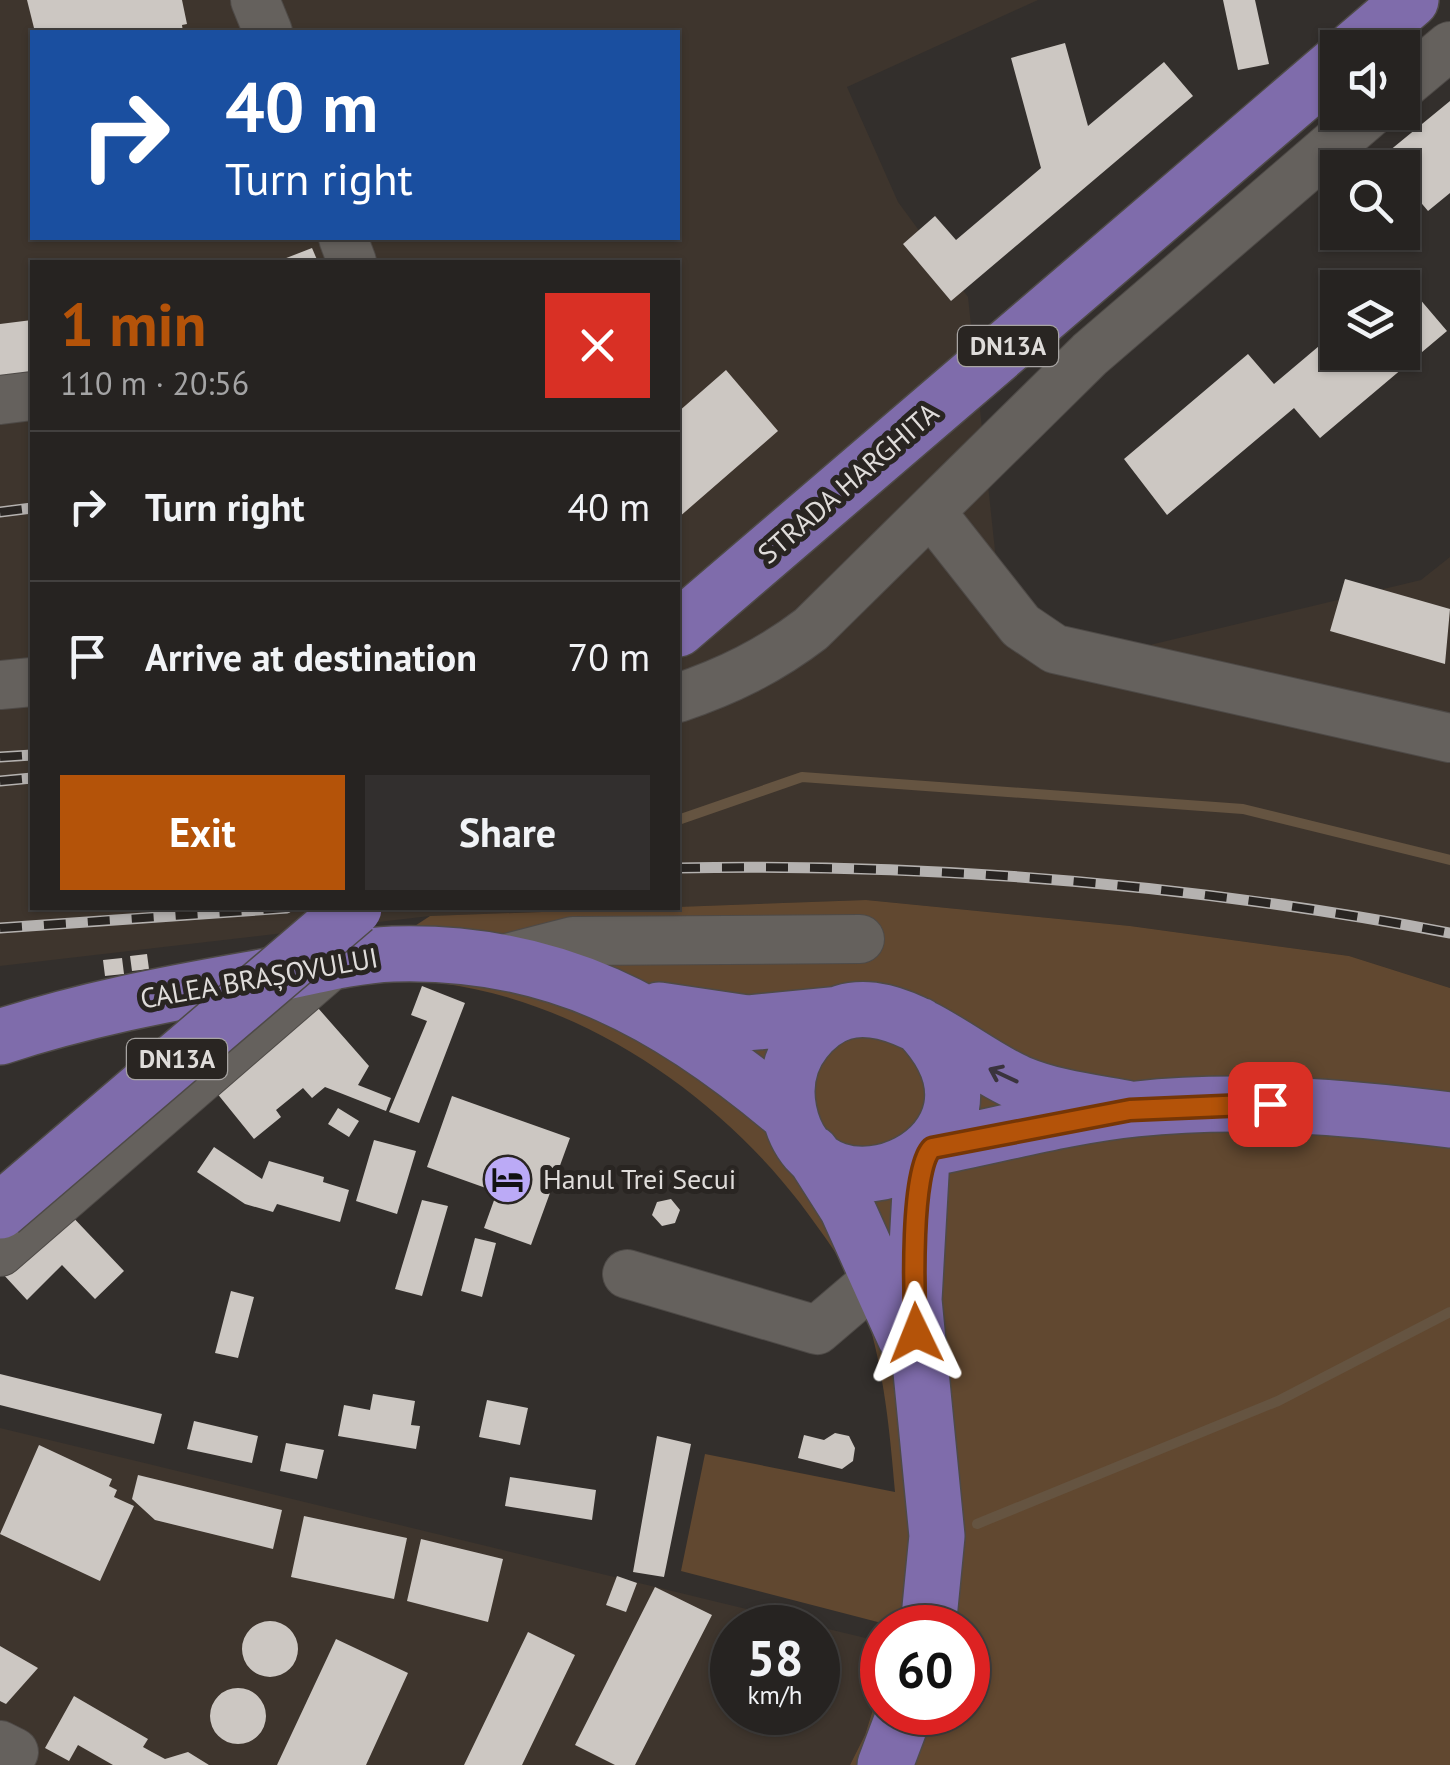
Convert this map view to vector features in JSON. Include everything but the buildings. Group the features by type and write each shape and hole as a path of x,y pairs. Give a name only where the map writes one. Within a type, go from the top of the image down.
{"main road":[{"path":"1376,30 1410,0"},
{"name":"STRADA HARGHITA","path":"680,628 1320,78"},
{"name":"DN13A","path":"0,1211 352,910"},
{"name":"CALEA BRAȘOVULUI","path":"0,1038 143,997 336,961 441,954 551,973 636,1005 698,1043 801,1134"},
{"name":"CALEA BRAȘOVULUI","path":"636,1005 746,1023 839,1014"},
{"path":"918,1367 847,1208 801,1134 786,1095 794,1055 806,1038 839,1014 866,1008 894,1012 988,1068 1023,1084 1130,1110"},
{"path":"920,1025 938,1045 950,1070 950,1111 927,1152 915,1258 918,1367 937,1536 930,1605"},
{"path":"801,1134 831,1166 878,1175 927,1152 1130,1110 1270,1104 1450,1120"},
{"path":"885,1765 897,1735"}],"street":[{"path":"255,0 267,30"},
{"path":"1420,71 1450,46"},
{"path":"680,697 731,680 780,653 843,600 1090,354 1351,130"},
{"path":"0,400 30,396"},
{"path":"931,512 1021,626 1055,649 1450,738"},
{"path":"0,686 30,682"},
{"path":"495,962 573,941 860,939"},
{"path":"0,1252 336,961"},
{"path":"627,1274 816,1330 880,1277"},
{"path":"0,1744 14,1752 6,1765"}],"shaded area":[{"path":"0,0 1038,0 847,87 898,202 968,297 996,560 1046,629 1087,660 1421,580 1450,557 1450,988 1349,956 1130,926 866,900 680,907 680,260 30,260 30,910 600,910 430,916 0,966"},
{"path":"866,900 1130,926 1349,956 1450,988 1450,1765 850,1765 865,1735 990,1735 990,1605 860,1605 860,1617 840,1612 840,1605 812,1605 681,1571 705,1454 895,1492 885,1402 872,1335 861,1298 838,1256 766,1162 728,1124 641,1058 594,1032 493,993 427,981 334,979 430,916 680,910 680,907"},
{"path":"0,1428 730,1605 710,1605 710,1735 840,1735 840,1632 860,1637 860,1735 865,1735 850,1765 0,1765"}],"waterway":[{"path":"680,819 802,777 1243,809 1450,860"},
{"path":"977,1524 1278,1401 1450,1312"}],"railway":[{"path":"0,512 30,508"},
{"path":"0,757 30,755"},
{"path":"0,781 30,778"},
{"path":"680,868 872,869 1065,881 1258,902 1450,933"},
{"path":"0,928 258,910"}],"place":[{"name":"Hanul Trei Secui","path":"508,1179"}],"route":[{"path":"916,1333 915,1258 922,1157 932,1148 1130,1110 1186,1104 1270,1104"}]}
